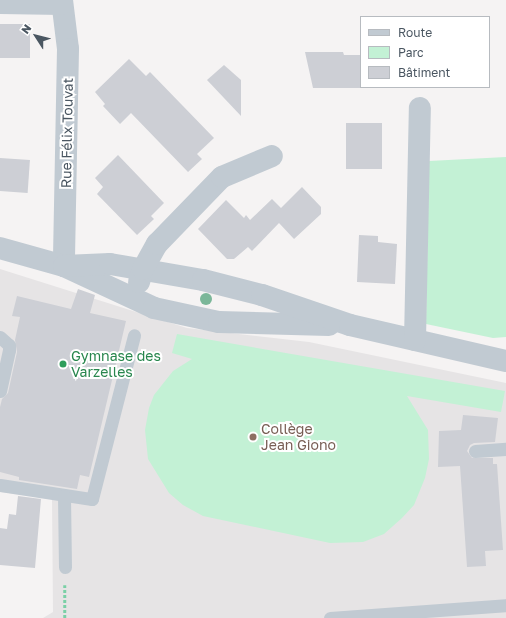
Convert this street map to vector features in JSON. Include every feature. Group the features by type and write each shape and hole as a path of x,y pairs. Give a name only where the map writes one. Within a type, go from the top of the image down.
{"street":[{"path":"0,3 62,2"},
{"name":"Rue Félix Touvat","path":"62,2 68,49 64,266"},
{"path":"415,340 420,108"},
{"path":"145,305 139,283 143,269 162,237 222,176 272,156"},
{"path":"0,248 64,266 145,305 219,322 350,325"},
{"path":"64,266 110,264 203,280 262,295 350,325 506,361"},
{"path":"255,323 264,308 262,295"}],"lane":[{"path":"0,485 89,500 92,499 134,335"},
{"path":"0,337 9,345 0,391"},
{"path":"476,451 506,449"},
{"path":"64,496 64,567"},
{"path":"330,618 405,615 506,605"}],"path":[{"path":"64,567 65,618"}],"shaded area":[{"name":"Collège Jean Giono","path":"0,269 187,328 309,342 506,383 506,618 43,618 53,612 52,498 0,492"}],"green space":[{"path":"506,157 506,337 493,338 426,324 429,161"},
{"path":"177,334 505,391 501,412 407,396 428,430 429,459 425,478 414,505 402,518 384,534 363,542 330,543 203,516 183,505 169,493 148,459 145,430 149,408 154,395 173,371 192,359 172,353"}],"building":[{"path":"0,24 30,24 30,58 0,58"},
{"path":"305,52 343,52 344,55 360,55 360,88 313,88"},
{"path":"129,59 146,76 150,72 214,138 197,154 202,159 188,172 131,113 120,124 103,106 105,104 95,92"},
{"path":"224,65 241,80 241,116 207,80"},
{"path":"346,123 382,123 382,169 346,169"},
{"path":"118,155 164,203 151,216 154,219 137,235 97,194 103,187 95,178"},
{"path":"0,158 30,160 28,193 0,191"},
{"path":"302,187 321,207 321,214 294,239 279,223 252,251 248,247 234,259 227,259 198,229 226,200 244,218 246,215 250,220 272,199 281,208"},
{"path":"359,235 378,236 378,242 397,244 395,284 357,282"},
{"name":"Gymnase des Varzelles","path":"78,289 95,295 90,313 126,321 89,477 80,475 77,489 19,480 19,477 0,472 0,407 2,399 8,393 17,352 15,340 20,317 12,316 17,296 71,309"},
{"path":"463,415 498,418 495,442 474,443 470,445 467,451 472,458 493,458 493,464 497,464 503,550 485,551 486,566 467,567 460,466 438,467 439,431 461,430"},
{"path":"18,496 41,499 35,568 0,565 0,528 7,529 9,514 16,515"}],"place":[{"name":"Gymnase des Varzelles","path":"63,364"},
{"name":"Collège Jean Giono","path":"253,437"}]}
